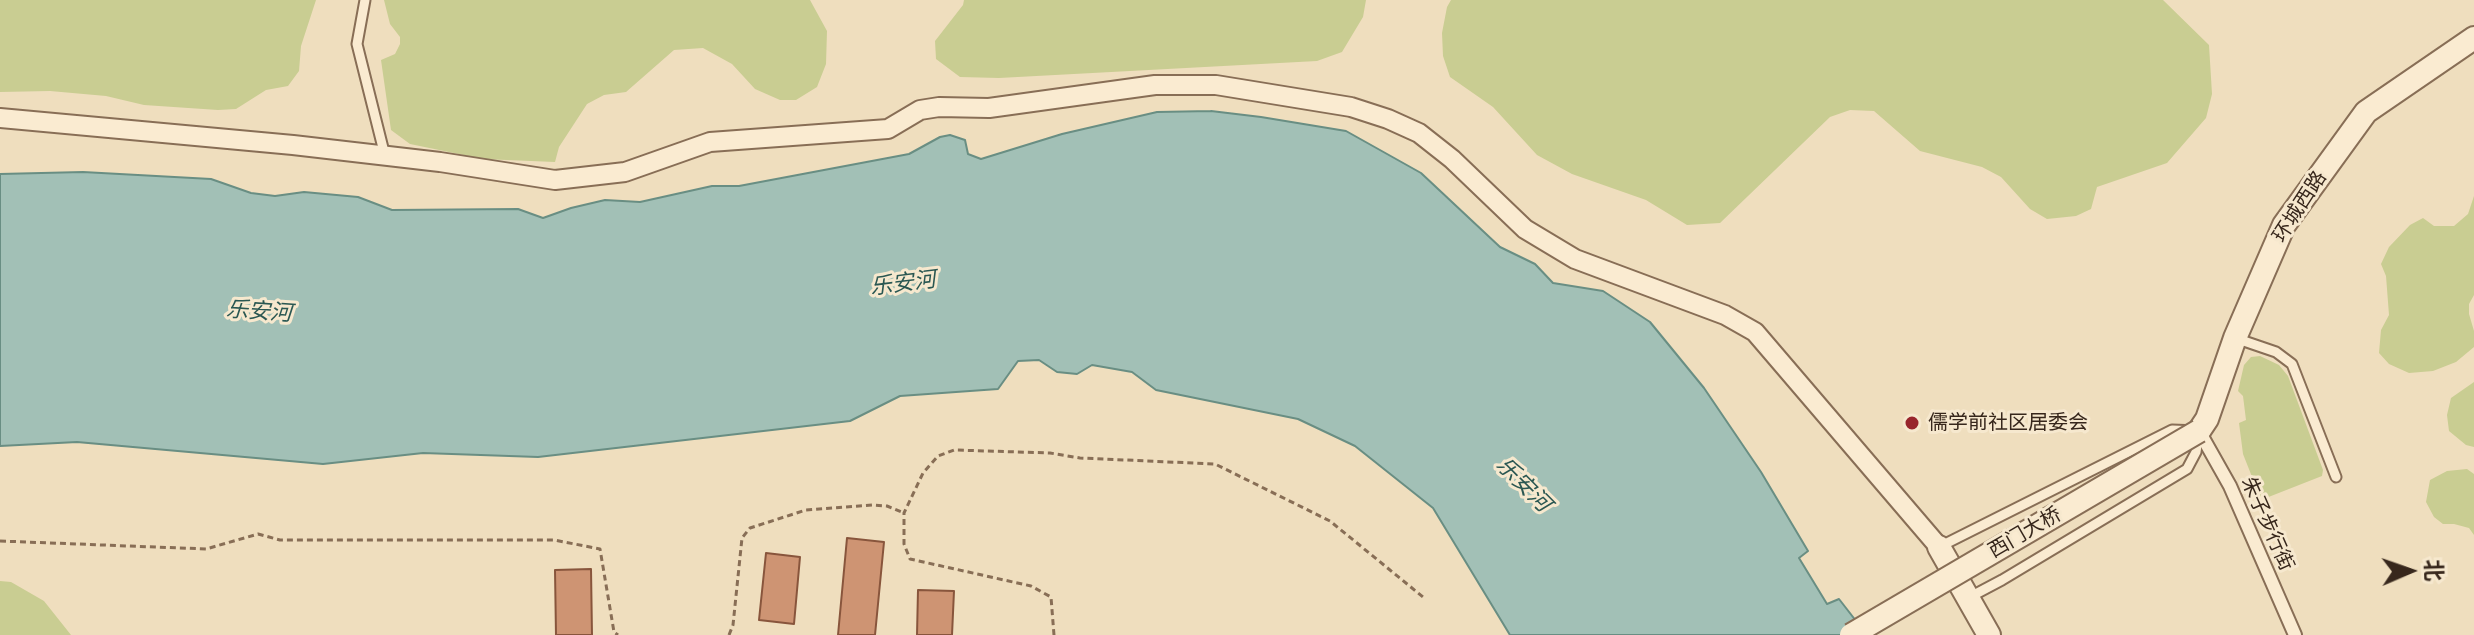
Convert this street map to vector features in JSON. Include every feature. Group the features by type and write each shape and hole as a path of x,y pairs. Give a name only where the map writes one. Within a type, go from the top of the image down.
{"street":[{"name":"环城西路","path":"2199,431 2207,419 2235,338 2284,225 2366,112 2474,38"},
{"path":"0,118 385,156 555,180 625,172 710,142 888,129 920,110 939,107 989,108 1155,85 1216,85 1351,107 1419,133 1452,159 1525,229 1575,259 1725,315 1755,332 1939,547 1989,635"},
{"name":"西门大桥","path":"1851,635 2199,431"},
{"name":"朱子步行街","path":"2199,431 2230,486 2295,635"}],"lane":[{"path":"365,0 357,44 385,156"},
{"path":"2235,338 2276,352 2292,364 2336,477"},
{"path":"1939,547 2172,430 2199,431 2196,452 2187,469 1968,598"}],"path":[{"path":"1054,635 1051,597 1031,586 910,559 904,544 904,513 923,473 938,456 954,450 1215,464 1330,521 1423,597"},
{"path":"729,635 733,625 742,538 750,528 806,510 872,505 887,506 904,513"},
{"path":"0,541 206,549 258,534 280,540 554,540 600,549 614,632 618,635"}],"green space":[{"path":"0,0 316,0 301,46 299,71 288,86 266,90 236,109 218,110 144,105 106,96 50,91 0,92"},
{"path":"384,0 810,0 827,31 826,64 817,87 796,100 780,100 755,89 732,64 703,48 674,50 626,92 604,95 587,104 559,147 555,162 483,159 410,144 391,130 381,60 395,54 400,37 390,24"},
{"path":"964,0 1366,0 1363,17 1342,52 1317,61 999,78 960,77 936,59 935,41"},
{"path":"1451,0 2163,0 2209,45 2212,94 2206,118 2167,163 2097,187 2091,209 2076,216 2047,219 2030,209 2001,177 1982,167 1920,151 1874,111 1850,110 1830,117 1720,223 1687,225 1646,200 1572,174 1537,155 1493,107 1450,77 1443,56 1442,33"},
{"path":"2474,196 2474,295 2469,304 2469,314 2474,347 2456,362 2433,371 2409,373 2389,364 2379,353 2381,330 2389,315 2386,276 2381,264 2389,247 2410,225 2423,218 2434,226 2454,226 2468,214"},
{"path":"2260,356 2279,365 2288,376 2323,470 2322,476 2266,498 2260,497 2243,454 2239,423 2246,420 2243,396 2238,391 2244,365 2251,357"},
{"path":"2474,382 2474,447 2466,445 2449,431 2447,415 2451,398"},
{"path":"2467,469 2474,474 2474,535 2469,528 2443,524 2434,517 2426,502 2430,480 2447,471"},
{"path":"0,581 11,582 44,601 71,635 0,635"}],"water":[{"name":"乐安河","path":"1211,111 1346,131 1421,173 1500,247 1535,264 1553,283 1603,291 1650,322 1704,388 1761,472 1808,551 1799,558 1827,604 1839,599 1867,635 1510,635 1433,508 1355,446 1298,419 1156,390 1132,372 1092,365 1077,374 1057,372 1039,360 1018,361 998,389 900,396 850,421 538,457 423,453 323,464 77,442 0,446 0,174 83,172 211,179 251,193 275,196 304,192 358,197 392,210 518,209 543,218 605,200 640,202 712,186 739,186 909,154 950,135 965,140 968,154 981,159 1062,134 1157,112"}],"building":[{"path":"847,538 884,542 875,635 838,635"},
{"path":"766,553 800,557 794,624 759,620"},
{"path":"591,569 592,635 556,635 555,570"},
{"path":"918,590 954,591 952,635 917,635"}],"place":[{"name":"儒学前社区居委会","path":"1912,423"}]}
